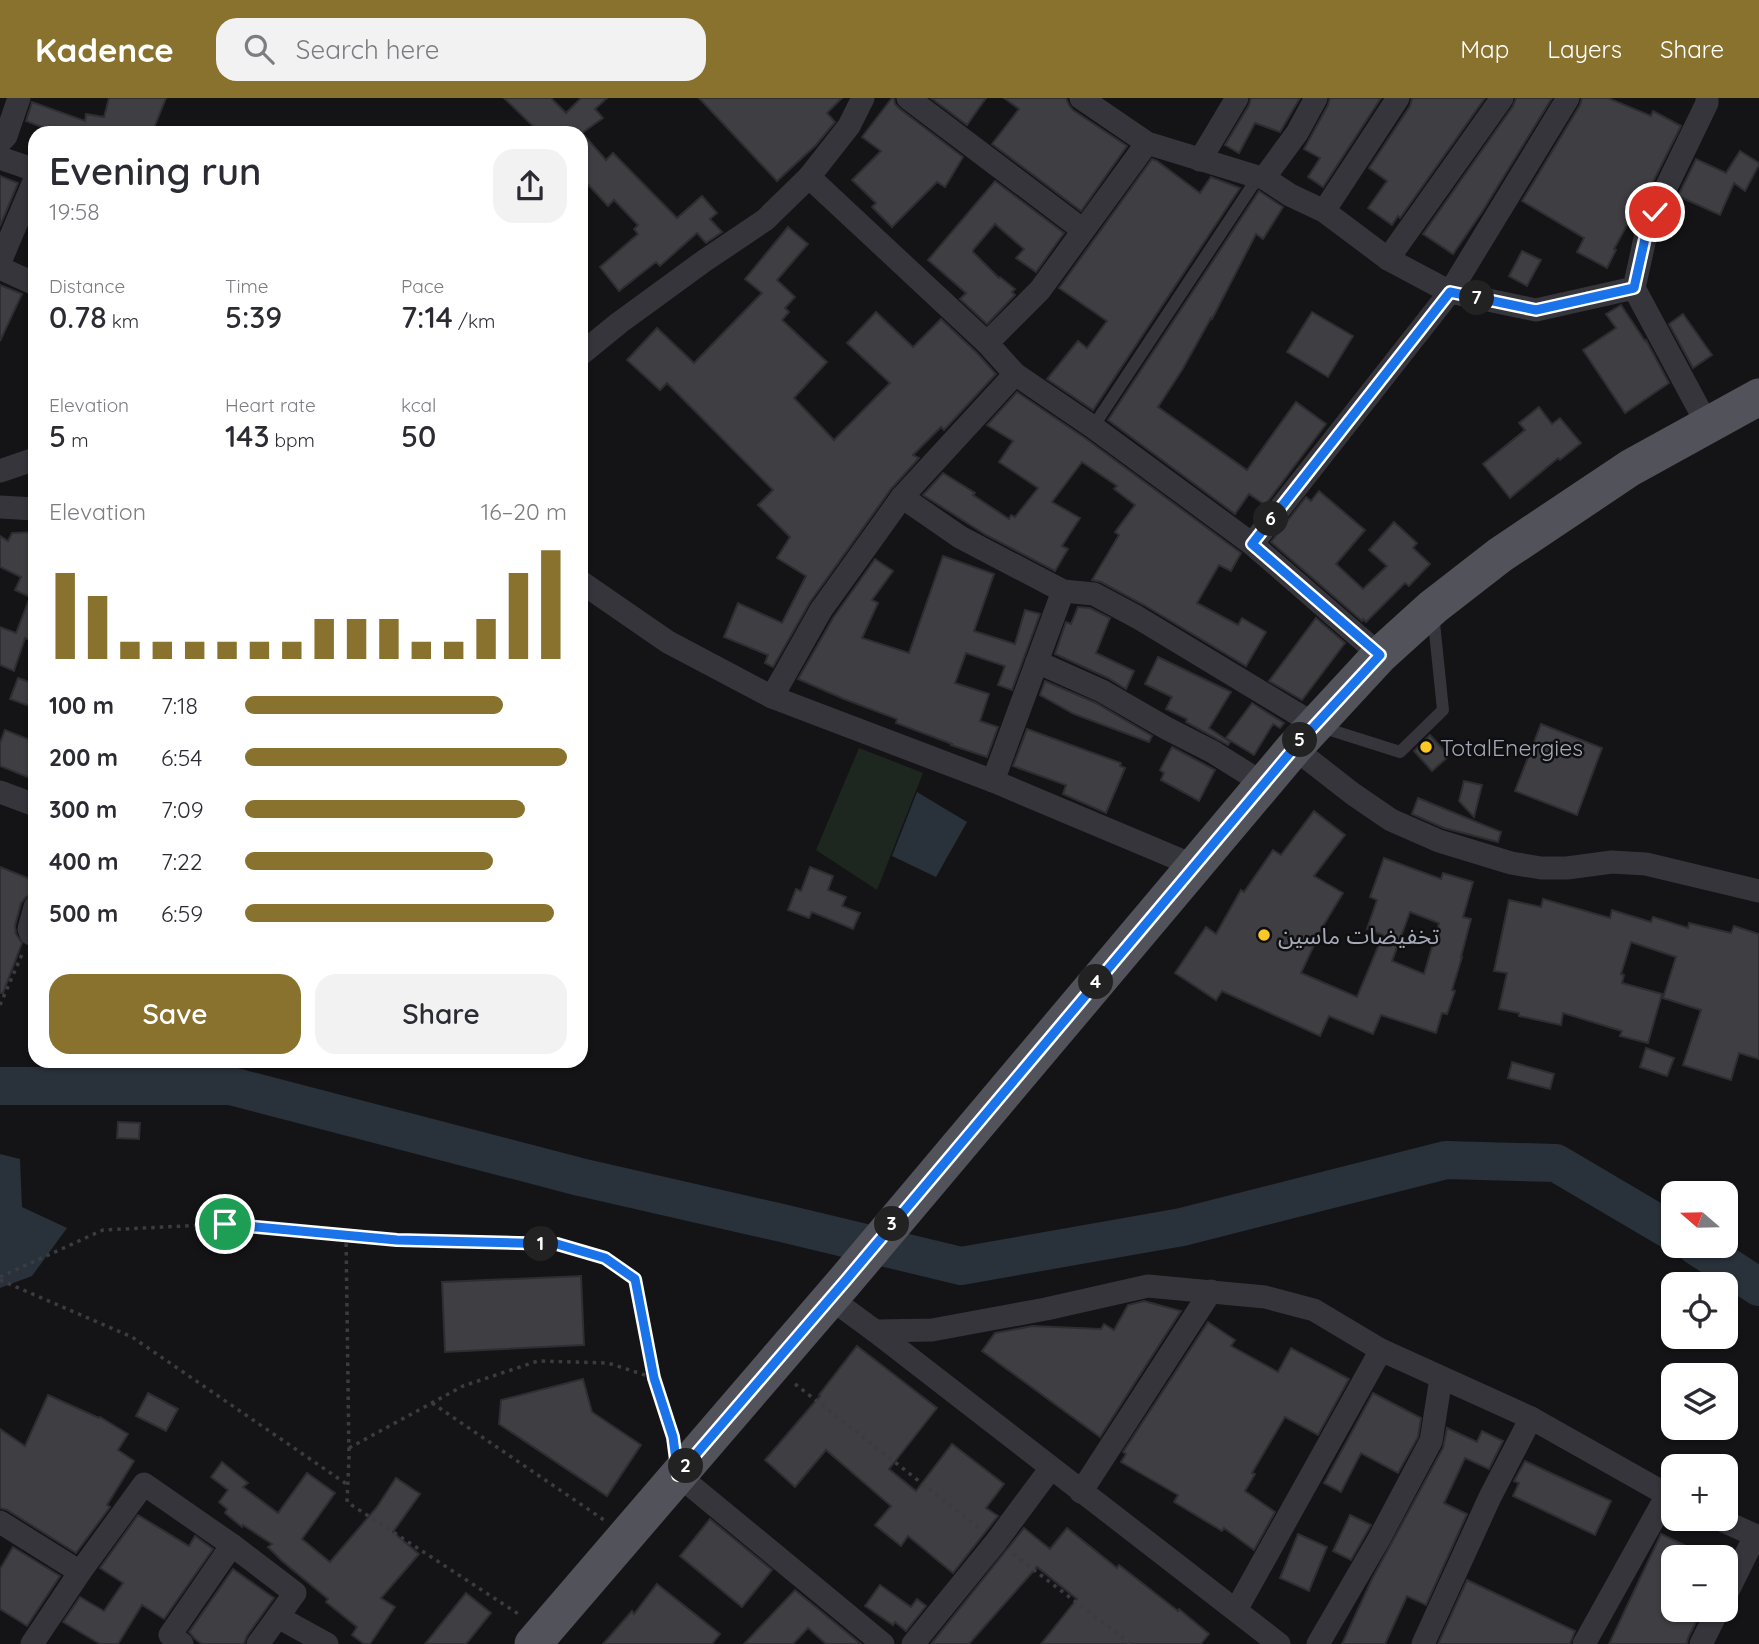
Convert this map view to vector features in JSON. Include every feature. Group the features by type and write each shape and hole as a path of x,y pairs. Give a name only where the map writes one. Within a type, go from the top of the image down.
{"main road":[{"path":"539,1640 1304,736 1380,655 1433,607 1500,555 1619,475 1759,397"}],"street":[{"path":"0,142 6,136 19,98"},
{"path":"588,348 704,261 765,220 809,177 849,126 863,98"},
{"path":"908,98 1083,230"},
{"path":"1081,98 1147,143 1261,178 1324,211 1388,259 1450,292 1536,310 1634,288"},
{"path":"1200,160 1237,98"},
{"path":"1261,178 1297,133 1316,98"},
{"path":"1324,211 1398,98"},
{"path":"1388,259 1502,98"},
{"path":"1252,544 1450,292 1569,98"},
{"path":"1707,98 1707,103 1648,225 1634,288 1707,424"},
{"path":"987,343 1040,290 1147,143"},
{"path":"0,158 28,168"},
{"path":"809,177 987,343 1015,374 1093,427 1252,544 1380,655"},
{"path":"0,262 28,196"},
{"path":"0,268 28,281"},
{"path":"772,696 821,610 902,497 1015,374"},
{"path":"0,471 28,461"},
{"path":"902,497 960,537 1063,592 1094,594 1137,617 1304,736 1353,794 1391,820 1439,841 1511,863 1541,868 1567,868 1612,862 1646,864 1759,891"},
{"path":"0,507 28,509"},
{"path":"588,587 667,642 772,696 993,781 1195,866"},
{"path":"993,781 1063,592"},
{"path":"1037,662 1102,691 1213,752 1264,784"},
{"path":"0,792 28,802"},
{"path":"875,1331 932,1330 1046,1309 1148,1286 1265,1297 1314,1310 1381,1350 1531,1418 1661,1491"},
{"path":"838,1289 875,1331 1279,1644"},
{"path":"1081,1492 1211,1291"},
{"path":"1236,1610 1381,1350"},
{"path":"1318,1644 1379,1539 1431,1441 1441,1378"},
{"path":"1423,1644 1490,1497 1531,1418"},
{"path":"913,1644 996,1542 1051,1468"},
{"path":"678,1475 883,1644"},
{"path":"32,1644 144,1484 295,1593 258,1644"},
{"path":"1584,1644 1661,1511"},
{"path":"0,1522 80,1572"},
{"path":"1738,1528 1757,1537 1738,1573"},
{"path":"182,1644 170,1635 232,1545"},
{"path":"278,1617 327,1644"},
{"path":"1701,1644 1712,1622"}],"lane":[{"path":"1093,427 1261,178"},
{"path":"1304,736 1400,752 1443,710 1433,607"}],"path":[{"path":"0,1005 28,946"},
{"path":"0,1279 103,1230 225,1224 397,1240 557,1244 605,1258 635,1279 654,1378 673,1437 678,1475"},
{"path":"346,1235 349,1448 347,1502 539,1640"},
{"path":"0,1279 132,1336 348,1485"},
{"path":"349,1448 463,1386 538,1362 608,1363 654,1378"},
{"path":"772,1366 1131,1644"},
{"path":"432,1403 626,1535"}],"shaded area":[{"path":"859,748 923,773 877,890 816,850"},
{"path":"917,792 967,822 936,877 892,856"},
{"path":"0,1154 20,1159 22,1207 67,1228 32,1276 0,1288"}],"building":[{"path":"109,98 166,98 155,126 39,126 26,121 32,102 85,121 86,114 104,117"},
{"path":"504,98 551,98 566,113 581,98 607,98 595,109 603,118 588,129 588,126 533,126"},
{"path":"699,98 842,98 827,113 835,122 816,145 777,181"},
{"path":"892,98 900,109 963,157 945,187 937,182 892,227 872,207 876,203 852,180 881,151 862,137"},
{"path":"931,98 986,98 967,125"},
{"path":"1004,98 1066,98 1073,110 1127,146 1081,211 992,144 1019,109"},
{"path":"1251,98 1300,98 1280,132 1255,123 1239,153 1225,145"},
{"path":"1330,98 1381,98 1323,187 1308,177 1320,158 1304,149"},
{"path":"1412,98 1485,98 1400,218 1398,216 1392,225 1368,208 1387,181 1369,168 1410,106"},
{"path":"1516,98 1552,98 1453,254 1423,234"},
{"path":"1582,98 1608,98 1651,116 1653,111 1681,126 1652,184 1650,183 1614,249 1616,250 1607,268 1577,252 1584,238 1522,201"},
{"path":"588,140 606,160 613,153 677,218 702,196 717,213 710,219 722,232 706,243 697,233 660,266 656,262 619,291 600,267 638,234 634,229 638,225 614,200 608,206 588,185"},
{"path":"1740,151 1759,165 1745,191 1734,183 1720,215 1678,196 1696,159 1726,173"},
{"path":"1152,159 1200,193 1211,177 1240,188 1093,410 1047,379 1078,341 1087,348 1107,321 1059,288"},
{"path":"0,176 18,183 0,226"},
{"path":"995,181 1064,233 1036,272 1016,258 1024,249 995,224 973,250 999,278 1015,289 1012,292 1015,295 987,324 960,299 966,293 928,260"},
{"path":"1259,191 1283,207 1263,239 1256,234 1212,319 1158,407 1247,470 1296,402 1326,424 1265,505 1249,494 1235,514 1108,420"},
{"path":"788,227 808,244 777,280 795,297 785,308 789,312 782,320 827,362 794,398 834,440 890,383 847,343 876,312 913,347 941,319 996,374 944,430 941,427 913,455 919,458 891,489 810,602 773,667 765,663 768,655 724,637 738,603 782,623 806,576 777,558 790,537 758,505 773,490 667,383 660,390 627,360 657,328 694,363 762,293 745,279"},
{"path":"1522,251 1541,260 1527,286 1509,276"},
{"path":"0,285 22,294 0,341"},
{"path":"1621,305 1646,340 1669,383 1625,413 1583,350 1616,328 1606,314"},
{"path":"1312,312 1353,336 1328,377 1287,352"},
{"path":"1683,314 1712,355 1693,368 1669,324"},
{"path":"1017,392 1085,438 1241,553 1231,571 1219,565 1197,603 1238,625 1242,618 1266,632 1246,666 1144,605 1092,580 1119,535 1115,532 1135,505 1114,489 1117,486 1082,462 1052,502 1080,518 1062,546 1068,549 1055,571 986,535 923,495 943,473 1009,519 1011,515 1015,517 1038,488 999,462 1013,441 987,425"},
{"path":"1539,407 1552,424 1560,418 1581,443 1560,460 1558,458 1510,498 1483,464 1525,430 1519,423"},
{"path":"1319,491 1365,530 1336,564 1363,589 1387,566 1369,550 1394,522 1417,543 1413,548 1430,564 1409,586 1405,583 1366,622 1271,542 1306,497 1311,501"},
{"path":"28,532 28,596 15,590 21,577 0,567 0,536 8,541 12,533"},
{"path":"943,556 994,574 974,631 1015,644 1025,610 1040,614 1012,690 998,685 1005,666 966,653 955,683 989,694 980,721 998,727 987,757 896,723 897,719 798,679 833,618 875,559 893,571 872,600 878,603 862,638 909,653"},
{"path":"28,602 28,639 25,638 14,671 0,665 0,627 16,633"},
{"path":"1078,607 1090,608 1110,618 1096,653 1134,671 1126,689 1055,654 1066,622 1071,624"},
{"path":"1316,618 1345,643 1302,700 1269,681"},
{"path":"1158,657 1231,692 1209,728 1230,742 1228,745 1166,709 1172,697 1145,684"},
{"path":"18,678 28,682 28,705 10,699"},
{"path":"1045,681 1096,703 1152,736 1149,742 1074,714 1040,695"},
{"path":"1252,703 1284,723 1280,728 1273,724 1254,755 1226,738"},
{"path":"1541,724 1602,748 1577,815 1515,791"},
{"path":"1027,729 1121,763 1120,766 1125,768 1106,813 1063,794 1066,785 1013,766"},
{"path":"5,730 28,739 28,777 0,766 0,743"},
{"name":"TotalEnergies","path":"1430,735 1449,756 1432,771 1414,751"},
{"path":"1172,747 1215,770 1199,801 1161,780 1164,773 1160,770"},
{"path":"1464,781 1482,785 1474,817 1459,801"},
{"path":"1418,798 1501,832 1498,842 1444,828 1412,814"},
{"path":"1314,811 1345,835 1314,876 1343,893 1323,926 1301,973 1357,997 1383,935 1367,929 1377,900 1370,897 1384,858 1441,879 1443,873 1473,882 1463,917 1471,919 1452,990 1455,991 1447,1014 1442,1013 1436,1033 1381,1015 1373,1034 1329,1016 1320,1036 1222,991 1216,1000 1175,973 1206,927 1216,934 1241,890 1244,892 1273,850 1281,855","holes":["1410,912 1439,923 1424,974 1392,961"]},
{"path":"0,867 28,878 28,896 21,903 15,926 16,934 22,943 3,993 0,993"},
{"path":"810,867 833,876 828,890 846,897 842,906 860,913 853,929 812,912 809,918 788,910 796,889 801,891"},
{"path":"1543,899 1610,918 1612,910 1651,922 1653,917 1688,928 1689,923 1731,933 1734,926 1759,934 1759,1059 1739,1053 1731,1080 1683,1065 1701,1010 1663,998 1676,957 1631,942 1621,974 1624,975 1622,983 1662,994 1648,1043 1620,1036 1622,1031 1563,1013 1561,1025 1499,1009 1507,973 1494,971 1509,900 1541,907"},
{"path":"1646,1048 1674,1058 1667,1076 1640,1067"},
{"path":"1512,1062 1554,1074 1550,1089 1508,1078"},
{"path":"118,1122 140,1123 139,1139 117,1138"},
{"path":"581,1276 584,1345 445,1352 442,1282"},
{"path":"1144,1301 1181,1311 1100,1437 982,1351 995,1333 1033,1326 1101,1329 1104,1324 1114,1330 1128,1305"},
{"path":"1208,1322 1235,1340 1231,1346 1278,1372 1291,1348 1349,1379 1318,1435 1285,1417 1252,1473 1255,1474 1245,1491 1275,1512 1254,1550 1224,1528 1222,1531 1174,1502 1178,1495 1121,1462 1126,1454 1123,1452"},
{"path":"857,1346 937,1408 889,1469 916,1491 952,1444 1004,1484 986,1508 998,1516 953,1573 908,1536 901,1546 875,1525 891,1506 826,1450 795,1487 765,1460 820,1396"},
{"path":"583,1379 592,1412 641,1445 607,1496 499,1424 501,1400"},
{"path":"148,1393 178,1409 166,1431 136,1416"},
{"path":"1373,1393 1421,1418 1418,1437 1398,1473 1361,1453 1341,1492 1324,1483"},
{"path":"48,1395 100,1417 128,1434 118,1450 134,1461 107,1505 110,1507 76,1553 0,1508 0,1429 25,1446"},
{"path":"1447,1428 1477,1442 1482,1431 1503,1441 1489,1469 1465,1458 1444,1503 1467,1514 1426,1605 1407,1596 1385,1644 1342,1644 1372,1579 1443,1448"},
{"path":"1525,1461 1611,1501 1595,1535 1513,1496 1519,1483 1514,1481"},
{"path":"222,1462 248,1483 243,1487 278,1513 307,1473 335,1493 302,1539 330,1562 377,1507 396,1478 420,1494 393,1532 419,1554 381,1598 395,1607 370,1644 364,1644 352,1635 357,1627 282,1561 268,1547 272,1544 243,1525 242,1527 225,1513 227,1509 219,1502 228,1490 211,1477"},
{"path":"138,1515 189,1546 195,1536 213,1549 164,1619 142,1605 118,1644 100,1644 63,1622 80,1597 104,1611 123,1583 100,1568"},
{"path":"1350,1515 1371,1525 1351,1560 1333,1551"},
{"path":"710,1519 772,1570 742,1607 680,1556"},
{"path":"1024,1528 1050,1549 1067,1528 1117,1568 1119,1565 1209,1634 1201,1644 1041,1644 1077,1599 1037,1567 969,1644 931,1644"},
{"path":"1298,1534 1327,1547 1309,1591 1280,1578"},
{"path":"1661,1534 1684,1545 1661,1545 1661,1622 1696,1622 1687,1644 1609,1644"},
{"path":"13,1547 60,1576 27,1626 0,1609 0,1569"},
{"path":"233,1569 274,1598 244,1644 202,1644 189,1632"},
{"path":"1467,1580 1575,1631 1570,1644 1438,1644"},
{"path":"657,1584 720,1634 712,1644 603,1644 632,1611 634,1614"},
{"path":"880,1585 911,1607 917,1599 926,1606 906,1631 865,1606"},
{"path":"795,1590 861,1644 826,1644 808,1628 793,1644 744,1644"},
{"path":"466,1593 491,1613 466,1644 425,1644"}],"waterway":[{"path":"0,1086 231,1086 580,1177 961,1266 1182,1227 1446,1160 1556,1163 1661,1225"},
{"path":"1714,1258 1759,1287"}],"place":[{"name":"TotalEnergies","path":"1426,747"},
{"name":"تخفيضات ماسين","path":"1264,935"}],"route":[{"path":"225,1224 397,1240 557,1244 605,1258 635,1279 654,1378 673,1437 678,1475 846,1280 1314,724 1380,655 1252,544 1450,292 1536,310 1634,288 1648,225 1655,212"}]}
